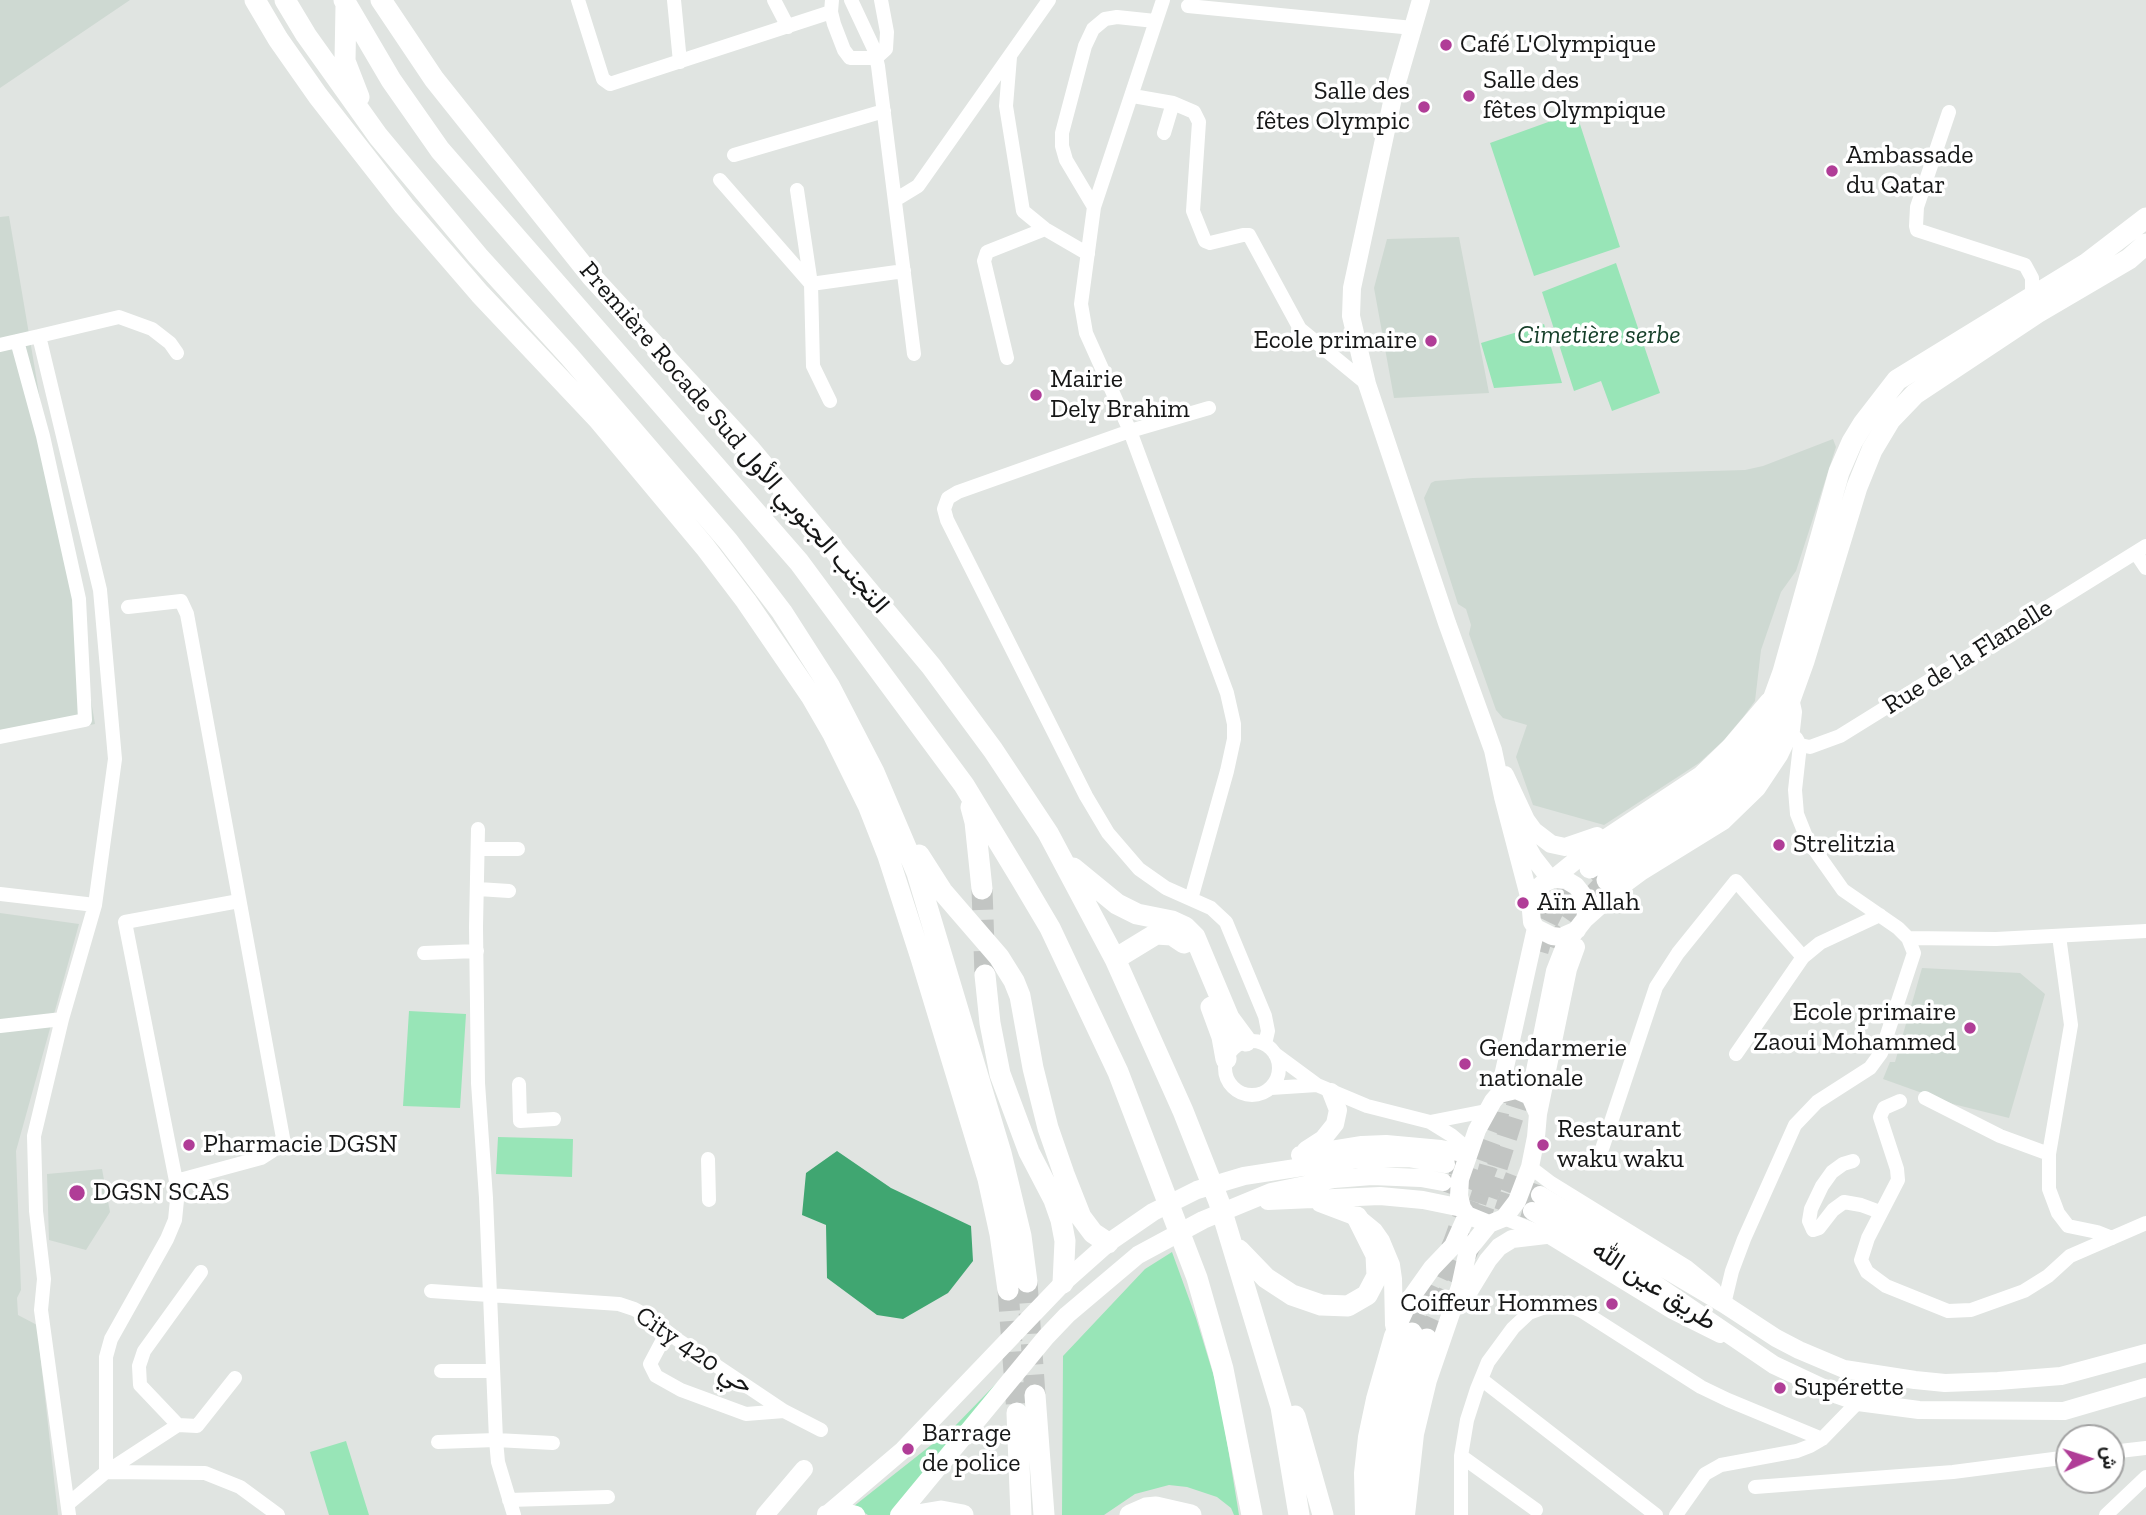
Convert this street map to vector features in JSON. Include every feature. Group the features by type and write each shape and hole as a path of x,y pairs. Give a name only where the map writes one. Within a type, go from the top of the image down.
{"highway":[{"path":"255,0 278,39 318,96 386,184 480,294 634,461 738,590 811,696 868,805 888,856 988,1179 1000,1234 1018,1286 1021,1236 1001,1153 917,873 869,761 830,687 756,576 569,356 478,256 378,136 306,35 285,0"},
{"path":"333,0 347,5 345,61 378,136"},
{"name":"Première Rocade Sud التجنب الجنوبي الأول","path":"381,0 434,79 592,277 749,448 930,666 993,750 1063,859 1115,959 1183,1111 1234,1243 1259,1328"},
{"path":"397,0 421,46 434,79"},
{"name":"Première Rocade Sud التجنب الجنوبي الأول","path":"347,5 391,80 440,150 799,562 964,785"},
{"path":"1783,696 1839,472 1852,442 1871,411 1897,380 2086,264 2146,218"},
{"path":"1602,882 1624,842 1672,816 1713,788 1735,767 1783,696 1857,487 1872,450 1890,420 1915,394 2037,313 2129,259 2146,244"},
{"path":"964,785 975,822 982,888"},
{"path":"964,785 1050,928 1118,1072 1213,1326 1252,1515"},
{"path":"894,815 943,891 999,957 1014,981 1020,996 1033,1068 1048,1128 1064,1174 1082,1217 1093,1234 1108,1243"},
{"path":"1063,859 1117,904 1137,914 1172,921 1195,936 1229,1018 1262,1047"},
{"path":"1115,959 1156,934 1172,935 1185,943 1219,1026 1226,1059"},
{"path":"985,975 990,1023 1000,1073 1029,1152 1054,1200 1061,1220 1065,1241 1063,1283"},
{"path":"1234,1243 1266,1278 1292,1295 1321,1305 1348,1306 1367,1295 1377,1276 1376,1255 1357,1217"},
{"path":"1259,1328 1281,1406 1299,1515"},
{"path":"1259,1328 1280,1367 1323,1515"},
{"path":"1376,1515 1376,1480 1387,1409 1398,1370 1419,1335"},
{"path":"1394,1515 1394,1481 1405,1408 1415,1372 1419,1335"},
{"path":"1035,1395 1044,1515"},
{"path":"1017,1413 1021,1515"},
{"path":"1130,1515 1156,1507 1191,1515"},
{"path":"917,1515 942,1511 963,1515"}],"main road":[{"path":"1421,0 1392,102 1352,288 1351,316 1367,384 1447,623 1493,750 1527,820 1534,831 1551,844 1564,847 1632,821"},
{"path":"1530,900 1535,890 1585,853 1701,775 1783,696 1793,712 1796,738 1757,788 1723,821 1642,871 1602,882 1581,925 1566,943 1555,971 1530,1096 1538,1114"},
{"path":"1406,1515 1415,1434 1428,1380 1410,1299 1432,1268 1453,1246 1465,1212 1458,1196 1460,1179 1486,1111 1499,1094 1536,928 1530,915 1530,900 1493,750"},
{"path":"1503,797 1523,841 1552,880"},
{"path":"1536,928 1552,936 1561,937 1581,925 1587,908 1584,896 1576,886 1566,880 1552,880"},
{"path":"1364,1515 1363,1474 1375,1399 1419,1335 1462,1281 1468,1250 1517,1202 1530,1167 1538,1114 1572,956 1588,928 1602,882"},
{"path":"827,1514 903,1450 1063,1283 1108,1243 1153,1212 1197,1190 1244,1176 1295,1156 1324,1139 1335,1124 1338,1110 1324,1089"},
{"path":"1499,1094 1516,1090 1530,1096"},
{"path":"1295,1156 1362,1145 1386,1144 1469,1152"},
{"path":"1244,1176 1354,1158 1409,1158 1446,1164"},
{"path":"899,1515 1046,1337 1138,1255 1203,1220 1271,1192 1353,1177 1399,1176 1443,1182"},
{"name":"طريق عين الله","path":"1540,1195 1724,1304 1776,1338 1844,1369 1945,1383 1984,1381 2061,1376 2146,1353"},
{"path":"1243,1202 1392,1196 1423,1200 1496,1221"},
{"path":"1306,1199 1357,1217 1374,1231 1391,1265 1395,1305 1419,1335"},
{"name":"طريق عين الله","path":"1532,1211 1652,1282 1774,1365 1858,1402 1919,1410 2064,1410 2146,1387"},
{"path":"1419,1335 1470,1287 1499,1247 1512,1238 1546,1235"},
{"path":"765,1515 804,1469"},
{"path":"827,1514 841,1511 856,1515"}],"street":[{"path":"578,0 603,79 610,84 788,27 831,6 846,55 850,58 876,58 886,49 888,42 881,0"},
{"path":"674,0 680,62"},
{"path":"774,0 788,27"},
{"path":"851,0 876,58 914,354"},
{"path":"895,201 918,186 1049,0"},
{"path":"1163,0 1094,207 1081,317 1130,431 1227,693 1234,724 1234,739 1227,771 1191,899"},
{"path":"1188,6 1413,28"},
{"path":"1094,207 1066,160 1062,146 1062,133 1085,46 1093,29 1105,19 1117,17 1154,21"},
{"path":"1010,55 1006,106 1023,211 1045,229 1088,254"},
{"path":"1133,96 1173,103 1194,112 1199,122 1192,201 1193,211 1205,241 1210,243 1243,234 1249,236 1300,329 1367,384"},
{"path":"1164,133 1173,103"},
{"path":"734,155 884,111"},
{"path":"1949,112 1917,207 1917,230 2025,265 2032,278 2032,295"},
{"path":"720,180 811,284"},
{"path":"797,190 811,284 813,366 830,401"},
{"path":"1007,358 984,261 987,252 1045,229"},
{"path":"811,284 904,271"},
{"path":"0,345 118,317 152,329 170,343 177,353"},
{"path":"39,336 100,590 116,759 95,905 62,1019 34,1136 36,1211 44,1279 41,1310 68,1509"},
{"path":"0,737 85,720 79,599 43,436 17,341"},
{"path":"1209,408 1130,431 952,494 945,503 944,515 1086,796 1108,833 1139,869 1166,888 1217,912 1230,929 1265,1016 1268,1031 1262,1047"},
{"path":"2141,550 2146,568"},
{"name":"Rue de la Flanelle","path":"1796,738 1810,747 1840,736 2141,550"},
{"path":"128,607 181,601 187,614 283,1138 272,1151 261,1158 176,1181"},
{"path":"1724,1304 1744,1239 1795,1125 1817,1102 1870,1068 1881,1053 1914,953 1908,938 1843,890 1807,838 1797,814 1796,738"},
{"path":"478,829 478,1083 486,1198 492,1371 498,1462 514,1515"},
{"path":"478,849 518,849"},
{"path":"1601,1152 1656,987 1700,924 1736,881 1803,957"},
{"path":"478,889 509,891"},
{"path":"0,894 95,905"},
{"path":"106,1472 106,1357 111,1339 175,1220 176,1181 125,922 239,901"},
{"path":"1737,1054 1803,957 1820,943 1880,915"},
{"path":"1908,938 1996,939 2146,932"},
{"path":"2059,936 2071,1025 2049,1154 2049,1189 2052,1202 2068,1226 2089,1247"},
{"path":"424,953 477,951"},
{"path":"0,1026 62,1019"},
{"path":"1262,1047 1279,1068 1271,1088"},
{"path":"1324,1089 1271,1088 1254,1095 1235,1090 1225,1073 1226,1059 1233,1048 1262,1047 1324,1089 1374,1108 1430,1122 1451,1135 1469,1152"},
{"path":"519,1084 520,1121 554,1119"},
{"path":"1925,1098 2000,1136 2049,1154"},
{"path":"1900,1101 1884,1108 1880,1116 1898,1180 1880,1212 1861,1260 1867,1272 1886,1286 1948,1311 1971,1310 2024,1291 2048,1276 2070,1256 2146,1223"},
{"path":"1430,1122 1486,1111"},
{"path":"708,1159 709,1200"},
{"path":"1853,1161 1832,1172 1822,1186 1811,1209 1809,1221 1812,1230 1819,1228 1833,1210 1844,1202 1880,1212"},
{"path":"1530,1167 1551,1183 1687,1267 1713,1289 1724,1304"},
{"path":"1496,1221 1546,1235 1672,1312 1774,1365"},
{"path":"2068,1226 2112,1238"},
{"path":"178,1425 140,1385 139,1366 144,1351 201,1272"},
{"name":"City 420 حي","path":"432,1291 619,1304 647,1316 783,1411 821,1430"},
{"path":"1461,1515 1461,1456 1466,1420 1481,1379 1500,1343 1529,1313 1548,1306 1568,1305 1582,1311 1701,1387 1728,1401 1822,1439"},
{"path":"667,1332 650,1364 656,1376 681,1391 746,1414 783,1411"},
{"path":"441,1371 492,1371"},
{"path":"68,1509 106,1472 178,1425 197,1426 235,1378"},
{"path":"1481,1379 1656,1515"},
{"path":"1676,1515 1706,1474 1721,1465 1797,1451 1822,1439 1858,1402"},
{"path":"439,1442 496,1440 553,1443"},
{"path":"2125,1450 2146,1448"},
{"path":"1461,1456 1536,1510"},
{"path":"1755,1487 1953,1472 2055,1459"},
{"path":"106,1472 205,1473 240,1487 278,1515"},
{"path":"2106,1515 2146,1477"},
{"path":"509,1500 608,1497"}],"shaded area":[{"path":"0,0 130,0 0,88"},
{"path":"9,216 95,724 0,743 0,217"},
{"name":"Ecole primaire","path":"1459,237 1489,393 1394,398 1374,288 1387,239"},
{"path":"1833,439 1836,447 1796,571 1781,592 1761,650 1755,701 1744,716 1723,741 1699,763 1604,825 1533,805 1516,757 1527,725 1503,718 1496,710 1469,634 1471,625 1466,609 1458,604 1424,498 1431,483 1473,478 1745,470 1763,466"},
{"path":"0,913 79,924 16,1151 21,1290 17,1298 18,1315 37,1325 58,1515 0,1515"},
{"name":"Ecole primaire Zaoui Mohammed","path":"1922,968 2020,973 2045,994 2009,1118 1953,1104 1883,1079 1890,1062 1895,1062"},
{"path":"837,1151 891,1188 971,1226 973,1261 948,1293 903,1319 877,1315 827,1278 826,1225 802,1215 806,1173"},
{"name":"DGSN SCAS","path":"102,1169 110,1212 86,1250 49,1240 47,1174"}],"green space":[{"path":"1576,112 1620,247 1534,276 1490,143"},
{"name":"Cimetière serbe","path":"1616,263 1660,393 1612,411 1601,381 1574,391 1542,292"},
{"path":"1544,324 1562,383 1494,388 1481,343"},
{"path":"409,1011 466,1014 460,1108 403,1106"},
{"path":"498,1137 573,1139 572,1177 496,1174"},
{"path":"1172,1252 1219,1393 1239,1515 1234,1515 1231,1508 1217,1497 1187,1487 1169,1485 1135,1494 1104,1515 1062,1515 1063,1356 1145,1269"},
{"path":"1049,1329 891,1515 868,1515 854,1506 954,1427"},
{"path":"346,1441 369,1515 329,1515 310,1452"}],"tunnel":[{"path":"1538,951 1545,927 1557,903 1590,868"},
{"path":"1556,949 1561,936 1575,916 1607,880"},
{"path":"982,889 985,975"},
{"path":"1427,1339 1470,1246 1526,1076"},
{"path":"1412,1333 1453,1244 1495,1129 1506,1080"},
{"path":"1451,1165 1491,1176 1540,1195"},
{"path":"1446,1183 1532,1211"},
{"path":"1027,1282 1035,1395"},
{"path":"1008,1290 1017,1413"}],"place":[{"name":"Café L'Olympique","path":"1446,45"},
{"name":"Salle des fêtes Olympique","path":"1469,96"},
{"name":"Salle des fêtes Olympic","path":"1424,107"},
{"name":"Ambassade du Qatar","path":"1832,171"},
{"name":"Ecole primaire","path":"1431,341"},
{"name":"Mairie Dely Brahim","path":"1036,395"},
{"name":"Strelitzia","path":"1779,845"},
{"name":"Aïn Allah","path":"1523,903"},
{"name":"Ecole primaire Zaoui Mohammed","path":"1970,1028"},
{"name":"Gendarmerie nationale","path":"1465,1064"},
{"name":"Pharmacie DGSN","path":"189,1145"},
{"name":"Restaurant waku waku","path":"1543,1145"},
{"name":"DGSN SCAS","path":"77,1193"},
{"name":"Coiffeur Hommes","path":"1612,1304"},
{"name":"Supérette","path":"1780,1388"},
{"name":"Barrage de police","path":"908,1449"}]}
